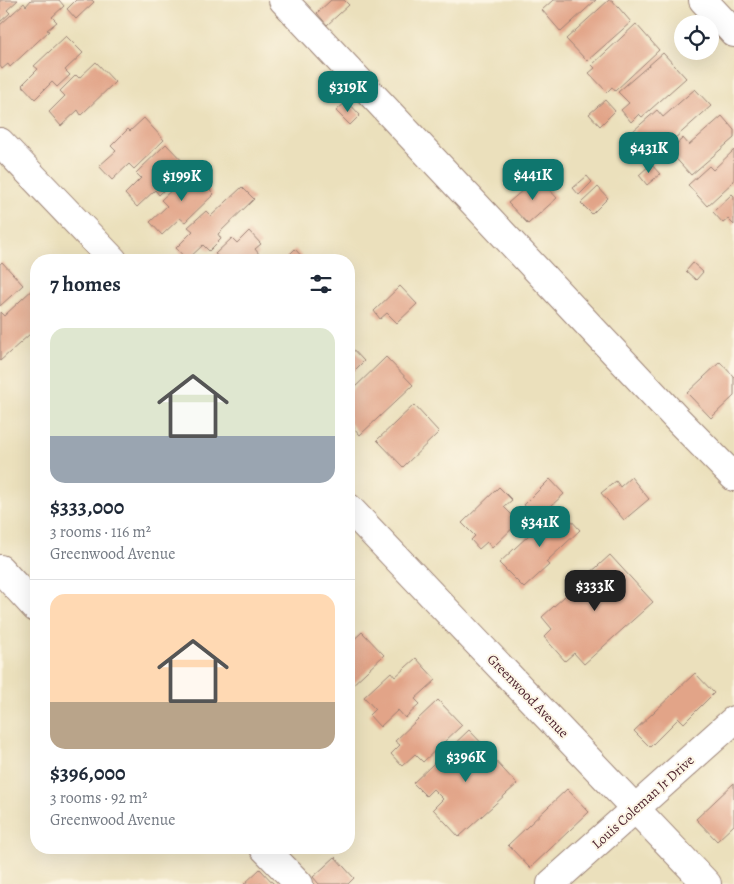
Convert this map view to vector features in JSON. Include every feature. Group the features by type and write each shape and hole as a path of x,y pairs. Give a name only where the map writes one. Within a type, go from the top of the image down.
{"street":[{"path":"283,0 678,420 734,477"},
{"path":"703,0 734,33"},
{"path":"0,142 107,254"},
{"name":"Greenwood Avenue","path":"355,514 707,884"},
{"path":"0,569 30,602"},
{"name":"Louis Coleman Jr Drive","path":"551,884 734,720"},
{"path":"270,854 299,884"}],"building":[{"path":"0,0 18,0 7,10 10,13 0,22"},
{"path":"31,0 59,0 64,6 52,17 57,22 47,30 49,31 10,67 8,64 2,69 0,66 0,25 24,3 26,6"},
{"path":"76,0 92,0 94,2 76,19 67,9"},
{"path":"331,0 344,0 349,5 327,25 317,13"},
{"path":"553,0 596,0 561,32 542,10"},
{"path":"609,0 612,0 631,22 587,61 566,39"},
{"path":"636,24 659,50 615,91 612,87 607,92 589,73 595,68 592,65"},
{"path":"66,36 83,53 65,70 70,75 57,87 52,82 35,99 22,85 38,69 34,66"},
{"path":"663,53 686,78 642,117 639,114 631,122 621,110 629,103 618,92"},
{"path":"96,62 115,82 81,115 78,110 61,126 49,112 65,96 60,91 76,75 79,78"},
{"path":"695,89 711,106 655,156 633,131 657,110 663,117"},
{"path":"605,100 615,111 600,126 589,114"},
{"path":"347,101 360,115 350,125 336,111"},
{"path":"722,116 734,130 734,138 691,175 669,151 683,138 689,145"},
{"path":"144,118 164,140 134,169 129,164 112,180 99,166 116,151 111,146 128,129 130,131"},
{"path":"166,144 188,167 159,195 155,190 137,207 125,194 141,178 136,173"},
{"path":"734,150 734,181 707,206 688,185 709,166 713,170"},
{"path":"651,164 660,174 647,185 639,175"},
{"path":"192,171 214,194 185,222 180,218 162,235 150,222 167,206 161,200"},
{"path":"587,176 592,182 579,195 573,188"},
{"path":"538,177 557,198 528,224 508,203"},
{"path":"242,187 254,199 218,234 221,239 209,251 203,245 193,254 182,254 176,248 193,231 188,227 206,211 211,216"},
{"path":"598,187 608,198 592,214 581,203"},
{"path":"732,194 734,196 734,225 728,219 723,223 713,212"},
{"path":"249,231 261,244 255,249 259,254 215,254 232,238 237,243"},
{"path":"295,249 300,254 290,254"},
{"path":"2,262 23,285 0,306 0,264"},
{"path":"693,263 703,272 696,280 686,271"},
{"path":"400,286 417,304 397,323 387,313 380,319 374,311"},
{"path":"30,292 30,334 0,361 0,312 4,316"},
{"path":"355,351 364,361 355,370"},
{"path":"386,357 413,385 360,435 355,429 355,387"},
{"path":"720,362 734,377 734,396 711,418 687,393"},
{"path":"414,405 439,432 403,467 377,440"},
{"path":"631,477 649,499 624,520 601,493 616,481 620,487"},
{"path":"550,479 564,494 537,519 524,505"},
{"path":"499,487 512,500 504,507 519,522 492,548 487,542 479,549 471,540 475,536 462,523"},
{"path":"559,507 580,530 546,562 549,565 524,588 499,563"},
{"path":"610,555 653,602 584,664 574,653 565,661 544,637 552,629 542,617"},
{"path":"362,632 384,655 355,682 355,638"},
{"path":"416,658 436,680 415,699 420,704 405,718 398,710 380,727 369,715 375,709 364,697 391,672 395,677"},
{"path":"695,673 714,693 684,723 679,718 650,747 634,731"},
{"path":"438,700 462,725 423,762 415,754 402,766 391,754 400,745 395,741"},
{"path":"469,730 492,754 478,767 491,756 517,784 459,837 433,809 443,799 433,789 426,796 413,783"},
{"path":"734,783 734,825 717,841 696,819"},
{"path":"567,789 589,812 530,868 508,845"},
{"path":"335,857 354,878 348,884 319,884 313,877"},
{"path":"260,869 274,884 244,884"}]}
